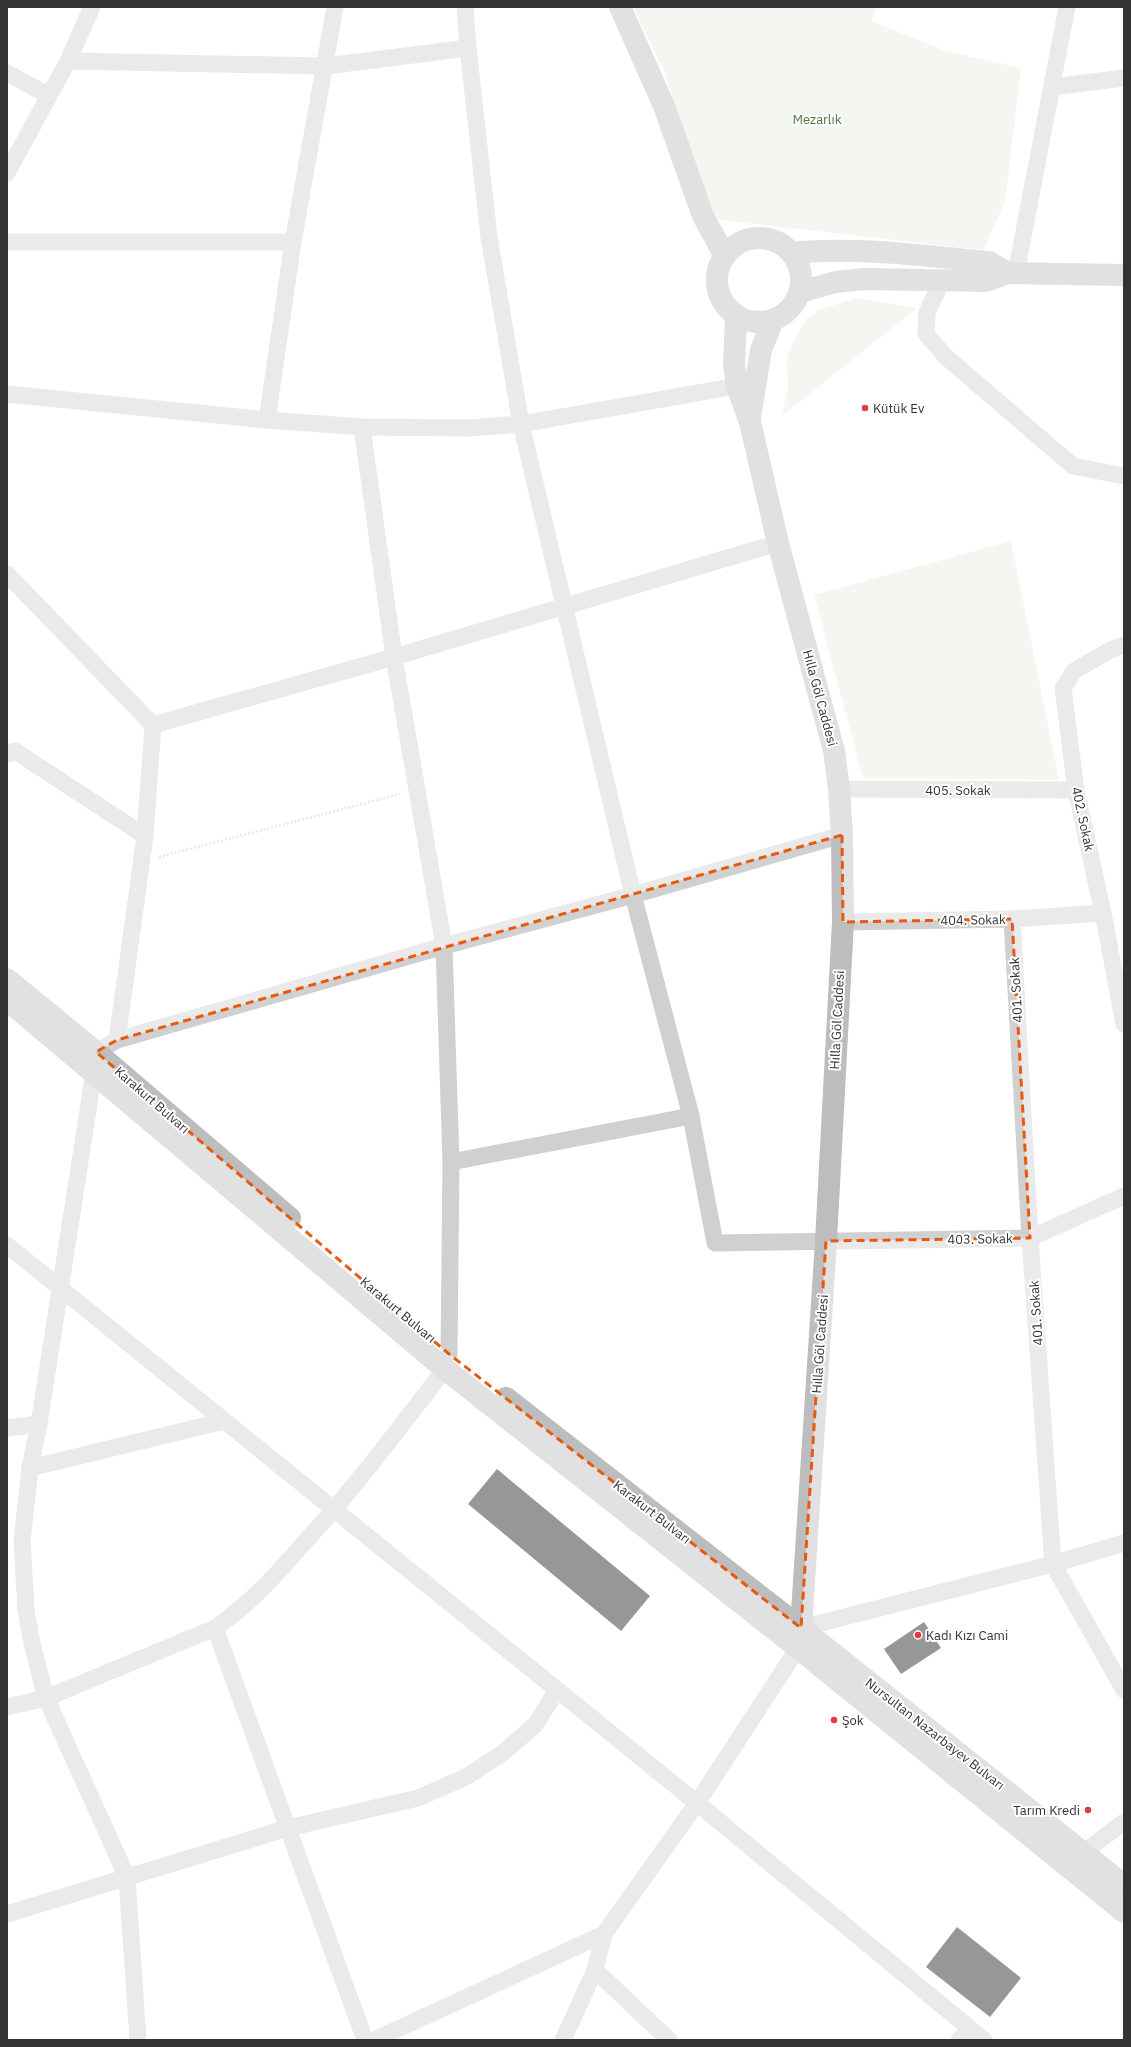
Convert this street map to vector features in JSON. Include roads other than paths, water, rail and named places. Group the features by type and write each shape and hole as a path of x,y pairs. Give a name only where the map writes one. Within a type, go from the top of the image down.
{"street":[{"path":"7,173 68,60 92,7"},
{"path":"267,420 293,242 326,66 335,7"},
{"path":"452,1162 691,1116 632,895 521,424 489,237 468,48 465,7"},
{"path":"620,7 664,106 703,216 725,256"},
{"path":"1012,273 1052,87 1067,7"},
{"path":"68,60 326,66 468,48"},
{"path":"7,73 48,95"},
{"path":"1052,87 1124,78"},
{"path":"758,238 770,239 782,244 792,253 800,272 800,292 784,314 772,320 754,321 736,316 726,306 719,294 717,281 725,256 733,246 745,240 758,238"},
{"path":"7,242 293,242"},
{"path":"792,253 819,250 849,250 989,262 1012,273"},
{"path":"800,292 836,282 863,279 986,281 1012,273 1124,275"},
{"path":"942,281 927,312 926,334 946,357 1073,466 1124,476"},
{"path":"736,316 734,359 737,386 750,422"},
{"path":"750,422 755,380 761,350 772,320"},
{"path":"7,394 267,420 362,427 470,428 521,424 737,386"},
{"name":"Hılla Göl Caddesi","path":"750,422 778,543 826,717 834,752 839,789 842,835 842,922 826,1241 800,1638"},
{"path":"7,1707 46,1698 215,1628 239,1611 264,1588 334,1510 447,1362 452,1162 444,946 394,657 362,427"},
{"path":"154,725 394,657 778,543"},
{"path":"7,574 154,725 142,862 117,1040"},
{"name":"402. Sokak","path":"1124,646 1112,649 1074,671 1063,688 1076,790 1103,913 1124,1024"},
{"path":"7,754 15,752 145,836"},
{"name":"405. Sokak","path":"839,789 1076,790"},
{"path":"138,2040 127,1877 46,1698 32,1643 26,1610 22,1541 30,1468 39,1424 95,1062 117,1040 444,946 632,895 842,835"},
{"name":"404. Sokak","path":"842,922 1012,919 1103,913"},
{"name":"401. Sokak","path":"1012,919 1030,1238 1053,1564 1124,1690"},
{"name":"Karakurt Bulvarı","path":"7,979 95,1062 447,1362 800,1638"},
{"name":"Karakurt Bulvarı","path":"7,1000 95,1062"},
{"name":"403. Sokak","path":"691,1116 715,1243 1030,1238 1124,1196"},
{"path":"7,1245 697,1803 971,2037"},
{"path":"30,1468 224,1421"},
{"path":"7,1428 39,1424"},
{"path":"563,2040 595,1970 604,1934 697,1803 800,1638 1124,1543"},
{"path":"215,1628 365,2040"},
{"name":"Nursultan Nazarbayev Bulvarı","path":"800,1638 1084,1852 1124,1885"},
{"name":"Nursultan Nazarbayev Bulvarı","path":"800,1638 1124,1912"},
{"path":"7,1914 288,1828 418,1798 466,1777 504,1752 534,1725 557,1690"},
{"path":"1084,1852 1124,1822"},
{"path":"374,2040 604,1934"},
{"path":"595,1970 669,2040"}],"place":[{"name":"Kütük Ev","path":"865,408"},
{"name":"Kadı Kızı Cami","path":"918,1635"},
{"name":"Şok","path":"834,1720"},
{"name":"Tarım Kredi","path":"1088,1810"}],"park label":[{"name":"Mezarlık","path":"817,119"}]}
